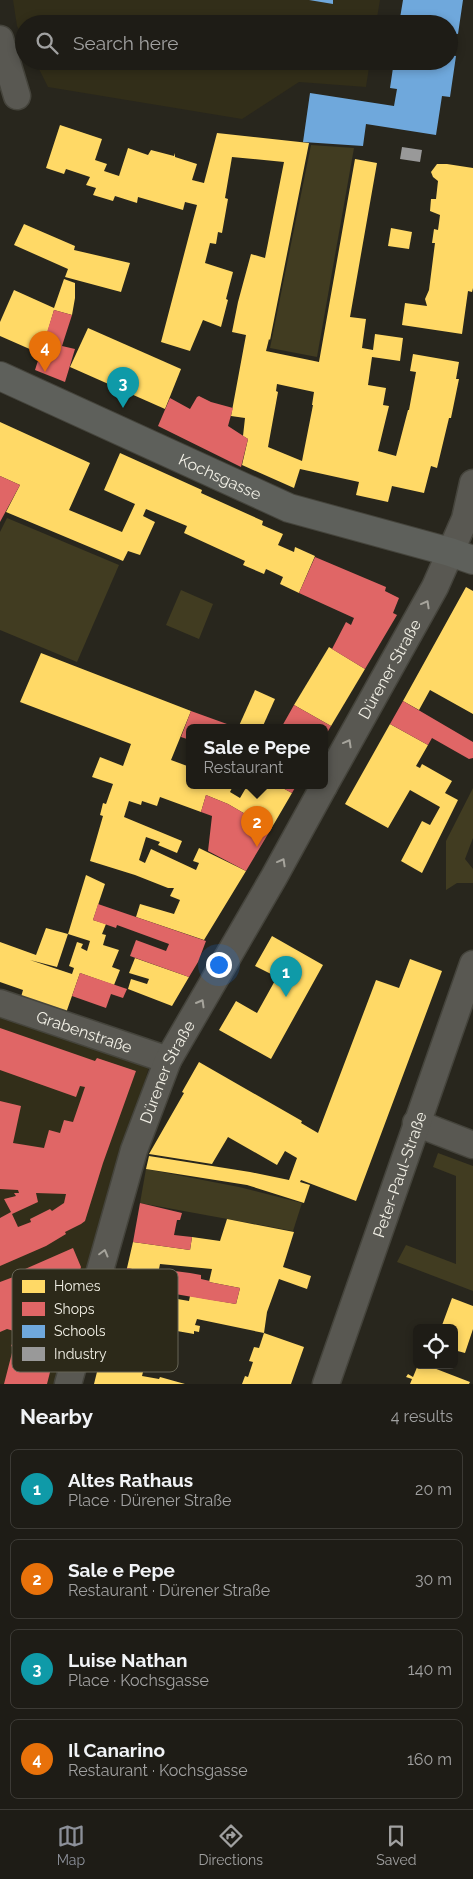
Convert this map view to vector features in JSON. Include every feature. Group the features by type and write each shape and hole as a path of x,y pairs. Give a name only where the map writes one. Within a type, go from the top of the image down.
{"street":[{"path":"0,39 17,96"},
{"name":"Kochsgasse","path":"0,376 289,508 462,556"},
{"name":"Dürener Straße","path":"328,779 435,587 462,556 465,519 473,483"},
{"name":"Dürener Straße","path":"100,1269 134,1150 168,1060 274,877 322,789"},
{"name":"Peter-Paul-Straße","path":"326,1384 473,964"},
{"name":"Grabenstraße","path":"0,1003 168,1060"},
{"path":"416,1123 473,1145"}],"shaded area":[{"path":"13,0 380,0 378,15 15,15"},
{"path":"40,70 369,70 366,87 299,82 242,119 48,87"},
{"path":"311,145 354,148 317,357 270,348"},
{"path":"7,518 119,565 77,662 0,630 0,532"},
{"path":"181,590 213,604 199,639 166,625"},
{"path":"473,788 473,838 465,859 473,869 473,883 457,883 446,890 446,841"},
{"path":"0,1017 149,1067 90,1269 12,1269 12,1372 60,1372 56,1384 0,1384"},
{"path":"438,1153 473,1166 473,1291 397,1262 406,1245 456,1264 456,1176 433,1167"},
{"path":"146,1169 239,1187 302,1203 293,1231 140,1203"}],"building: Homes":[{"path":"60,125 102,139 95,160 107,164 104,171 119,176 128,148 148,155 151,150 174,156 175,153 175,157 197,164 192,180 204,183 217,133 309,143 270,340 266,351 319,362 355,159 377,163 350,317 366,319 362,348 373,350 375,334 403,338 400,361 372,357 368,385 386,388 383,405 389,406 378,451 396,456 409,410 416,372 410,371 413,354 459,362 456,379 459,379 451,418 449,418 437,468 431,466 424,493 392,486 388,502 356,495 359,482 300,469 294,488 242,465 248,439 243,436 245,418 231,416 246,335 232,332 251,254 265,258 284,162 232,157 225,198 228,199 222,233 218,232 216,244 210,243 205,263 233,272 226,299 228,300 221,327 203,320 190,351 161,342 197,205 185,202 183,210 138,197 137,203 115,196 113,201 93,195 96,188 86,185 90,177 66,169 64,174 46,168","holes":["277,384 314,392 302,461 268,447 278,392 276,391"]},
{"path":"437,164 473,168 473,288 472,292 468,291 462,334 402,325 405,303 427,306 425,299 429,290 435,243 432,243 434,229 438,230 440,215 430,211 431,199 436,199 438,181 431,172"},
{"path":"24,224 75,246 74,250 130,263 121,292 65,277 68,269 14,245"},
{"path":"391,228 412,232 409,249 388,246"},
{"path":"64,279 75,283 72,315 54,310 41,354 0,336 0,322 14,290 54,308"},
{"path":"88,328 181,369 165,409 70,367"},
{"path":"0,422 90,463 69,510 122,532 135,504 104,490 120,453 202,490 201,493 263,521 262,525 283,534 278,545 294,552 295,547 315,556 299,593 280,584 283,577 266,569 264,574 243,565 245,561 184,533 187,526 146,509 143,516 155,522 140,555 128,551 123,561 6,512 20,485 0,476"},
{"path":"466,587 473,591 473,714 430,690 419,710 403,701"},
{"path":"329,647 365,669 331,726 294,705"},
{"path":"41,653 191,711 171,760 186,766 186,789 232,789 230,792 240,798 245,789 285,789 292,793 271,829 228,804 206,795 201,812 160,797 157,806 142,801 141,805 129,801 124,817 182,841 177,853 158,845 160,842 146,837 139,860 145,863 151,849 196,870 199,863 193,861 199,848 246,871 204,940 136,917 140,904 174,914 180,900 170,896 174,888 168,888 90,861 103,816 100,815 103,803 106,804 113,784 92,777 100,757 123,766 131,744 20,702"},
{"path":"255,690 275,699 264,724 240,724"},
{"path":"390,724 428,745 416,766 420,768 422,764 452,781 445,793 458,800 422,873 401,861 422,821 430,825 440,807 410,790 388,828 345,804"},
{"path":"86,875 105,884 93,920 106,924 102,934 106,935 103,945 119,950 112,967 120,970 114,985 80,973 66,1013 21,997 23,990 0,982 0,942 36,955 46,928 68,934","holes":["68,934 90,941 87,951 81,948 83,944 77,942 69,966 74,968 72,974 30,960 57,967"]},
{"path":"272,936 323,965 271,1059 219,1030 236,1001 257,1013 277,977 255,966"},
{"path":"135,958 189,977 172,1006 128,989 131,979 147,984 149,979 129,973"},
{"path":"410,959 442,971 356,1201 301,1180 300,1182 310,1185 304,1203 247,1185 146,1169 149,1156 289,1180 297,1158 285,1151 277,1165 228,1137 212,1164 149,1154 184,1093 182,1092 199,1062 302,1121 301,1123 318,1133 376,980 399,988"},
{"path":"227,1219 294,1232 283,1267 311,1276 307,1289 279,1279 267,1312 264,1333 197,1319 195,1325 200,1326 199,1332 194,1331 194,1334 178,1331 178,1299 189,1301 190,1296 236,1304 240,1288 209,1282 212,1269 160,1264 159,1269 127,1268 133,1242 190,1250 192,1237 220,1241"},
{"path":"452,1298 473,1306 473,1329 465,1353 458,1351 458,1324 442,1324"},
{"path":"264,1333 304,1347 291,1384 242,1384 245,1376 248,1377 253,1362 249,1361 254,1347 259,1348"},
{"path":"416,1369 436,1369 470,1382 469,1384 410,1384 412,1379 406,1377 408,1374 413,1377"},
{"path":"97,1372 143,1372 142,1376 159,1379 160,1377 185,1384 94,1384"}],"building: Shops":[{"path":"54,310 72,315 62,346 75,349 65,382 35,370"},
{"path":"199,396 211,402 233,408 228,426 248,439 241,467 158,426 170,398 190,409"},
{"path":"0,476 20,485 0,522"},
{"path":"315,557 386,587 385,591 399,598 393,613 397,615 365,669 332,649 346,622 351,625 354,618 299,593"},
{"path":"403,701 473,742 473,758 469,759 432,738 428,745 390,724"},
{"path":"294,705 327,724 283,724"},
{"path":"191,711 227,724 186,724"},
{"path":"186,724 186,739 181,737"},
{"path":"285,789 294,789 292,793"},
{"path":"206,795 228,804 271,829 246,871 208,851 212,816 201,812"},
{"path":"98,904 206,941 198,962 189,977 130,956 136,940 166,951 169,944 117,925 116,928 93,920"},
{"path":"80,973 127,989 123,998 111,994 106,1008 72,996"},
{"path":"0,1028 95,1061 97,1058 136,1071 103,1163 85,1221 65,1232 66,1234 46,1246 0,1266 0,1218 11,1212 4,1199 16,1196 14,1193 19,1193 18,1190 0,1189 0,1101 21,1106 13,1143 44,1148 49,1130 60,1133 64,1120 73,1122 85,1087 80,1086 76,1097 0,1070","holes":["36,1193 66,1194 64,1203 52,1211 50,1209 30,1219 31,1222 18,1227 12,1214 38,1202"]},
{"path":"140,1203 182,1213 180,1220 177,1220 174,1235 192,1237 190,1250 133,1242"},
{"path":"73,1248 81,1267 80,1269 25,1269"},
{"path":"178,1271 201,1275 201,1279 209,1282 240,1288 236,1304 178,1294"},
{"path":"12,1278 12,1330 7,1329 0,1332 0,1282"},
{"path":"12,1353 12,1372 50,1372 47,1384 4,1384"}],"building: Schools":[{"path":"309,0 333,0 333,4"},
{"path":"403,0 463,0 458,34 458,15 400,15"},
{"path":"393,70 454,70 450,97 442,96 436,135 366,124 363,146 303,142 310,93 394,106 397,89 390,88"}],"building: Industry":[{"path":"402,147 422,150 420,162 400,159"}],"place":[{"name":"Il Canarino","path":"45,372"},
{"name":"Luise Nathan","path":"123,408"},
{"name":"Sale e Pepe","path":"257,847"},
{"name":"Altes Rathaus","path":"286,997"}]}
